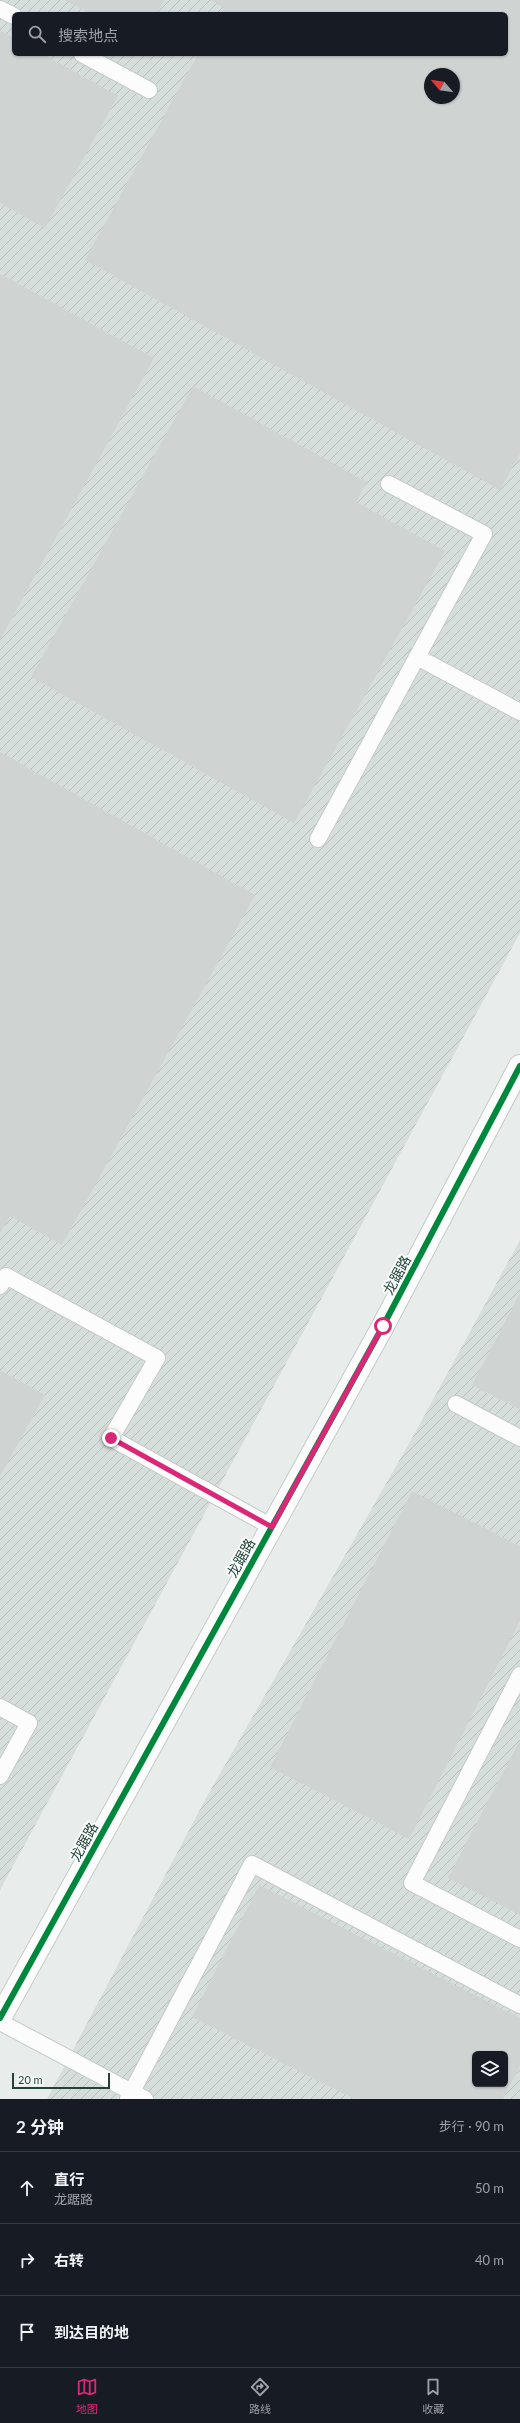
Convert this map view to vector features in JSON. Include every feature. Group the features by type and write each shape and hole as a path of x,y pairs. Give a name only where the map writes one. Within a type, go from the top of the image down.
{"street":[{"name":"龙踞路","path":"0,2018 383,1326 520,1066"}],"lane":[{"path":"0,8 12,15"},
{"path":"86,56 149,90"},
{"path":"318,839 484,534 389,484"},
{"path":"417,658 520,712"},
{"path":"0,1286 6,1276 156,1358 111,1438 272,1527"},
{"path":"456,1404 520,1438"},
{"path":"520,1675 412,1883 520,1939"},
{"path":"0,1707 29,1723 0,1776"},
{"path":"0,2022 135,2097 252,1864 520,2005"}],"shaded area":[{"path":"0,0 520,0 520,933 0,1890"},
{"path":"520,1240 520,2099 47,2099 206,1798 411,1440"}],"building":[{"path":"65,0 164,0 158,12 86,12"},
{"path":"210,0 520,0 520,454 500,490 85,260 197,56 508,56 508,12 221,12 224,8"},
{"path":"0,30 12,37 12,56 47,56 118,96 45,228 0,203"},
{"path":"0,274 154,358 0,640"},
{"path":"193,386 367,482 356,502 445,551 294,823 31,677"},
{"path":"0,752 255,895 62,1245 10,1216 0,1234"},
{"path":"520,1293 520,1410 472,1385"},
{"path":"0,1370 45,1395 0,1476"},
{"path":"412,1491 520,1546 520,1621 409,1839 270,1767"},
{"path":"520,1740 520,1915 448,1878"},
{"path":"259,1885 520,2018 520,2066 503,2099 354,2099 192,2017"}],"cycle path":[{"path":"0,2018 383,1326 520,1066"}],"route":[{"path":"111,1438 272,1527 383,1326"}]}
